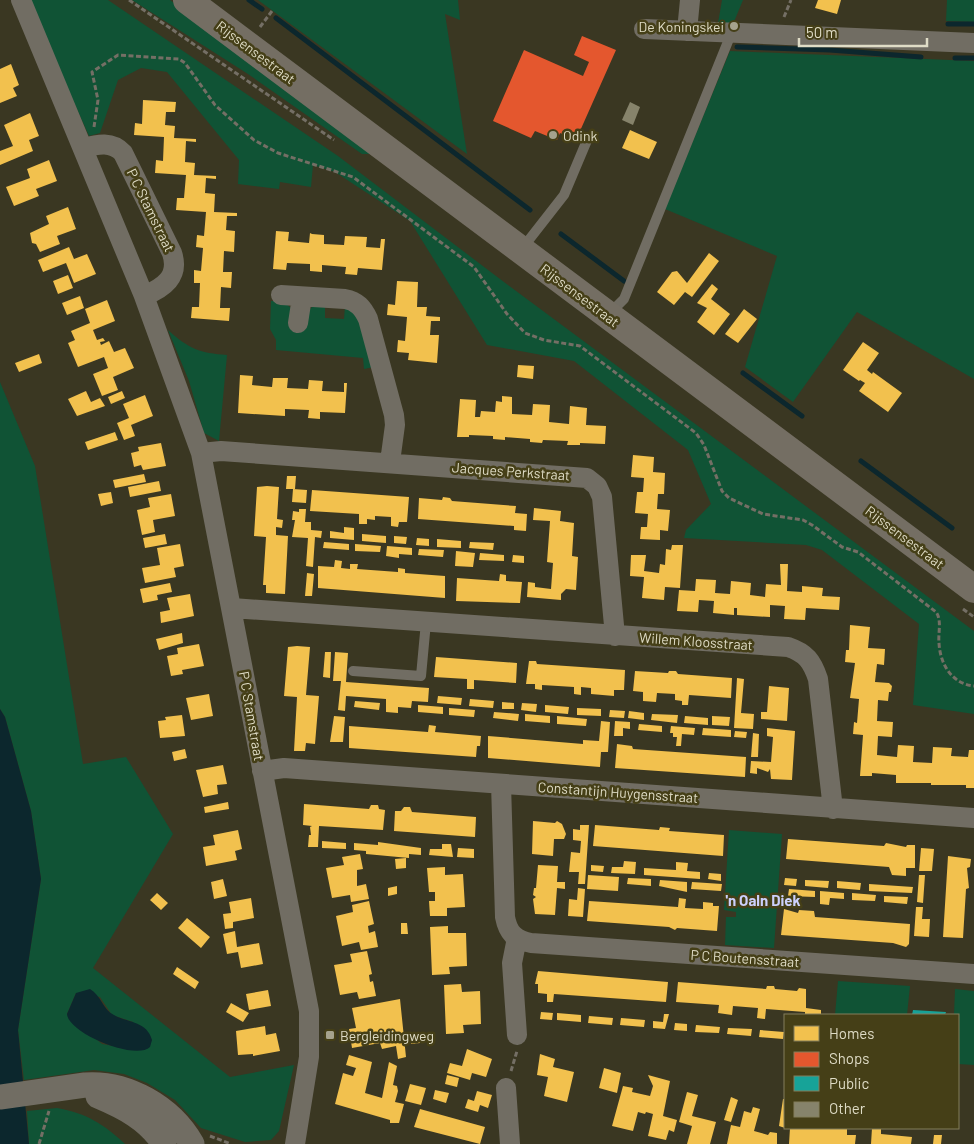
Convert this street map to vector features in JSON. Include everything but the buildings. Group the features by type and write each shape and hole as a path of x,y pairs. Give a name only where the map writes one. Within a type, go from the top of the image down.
{"main road":[{"name":"Rijssensestraat","path":"186,0 974,589"}],"street":[{"name":"P C Stamstraat","path":"21,0 88,146 201,453 307,998 310,1025 307,1074 294,1144"},
{"path":"687,31 690,0"},
{"path":"644,30 974,43"},
{"name":"P C Stamstraat","path":"88,146 112,145 124,153 174,258 174,268 170,280 163,287 144,296"},
{"path":"281,295 350,300 359,305 366,314 394,416 390,462"},
{"path":"298,323 302,297"},
{"name":"Jacques Perkstraat","path":"201,453 222,450 390,462 579,476 593,482 602,497 615,636"},
{"name":"Willem Kloosstraat","path":"232,608 788,647 803,652 813,664 818,679 833,809"},
{"name":"Constantijn Huygensstraat","path":"262,771 284,768 974,818"},
{"path":"501,784 505,918 508,930 517,938 512,963 517,1036"},
{"name":"P C Boutensstraat","path":"517,938 531,943 974,974"},
{"path":"57,1096 100,1084 122,1089 141,1097 169,1115 192,1144"},
{"path":"506,1088 510,1144"},
{"path":"0,1097 93,1095 131,1112 152,1128 164,1144"}],"lane":[{"path":"607,316 624,300 731,34"},
{"path":"521,250 564,195 588,138"},
{"path":"353,671 421,676 426,622"}],"path":[{"name":"Rijssensestraat","path":"129,0 337,142"},
{"path":"88,146 98,100 92,72 118,55 179,59 185,63 215,105 254,140 278,153 353,176 474,267 507,314 525,333 544,340 580,346 696,433 704,445 722,491 727,497 768,515 802,520 812,525 842,547 858,552 936,612 939,617 940,652 946,667 958,681 974,686"},
{"path":"506,1088 518,1047 517,1036"},
{"path":"39,1144 57,1096"}],"green space":[{"path":"28,0 108,0 338,156 496,276 974,631 974,714 913,705 919,624 822,550 806,545 684,538 686,530 711,504 688,450 574,361 487,345 410,221 335,172 313,165 311,187 280,182 279,189 238,184 239,160 167,72 141,68 118,80 100,133 89,136"},
{"path":"132,0 170,0 375,154 362,154 248,74"},
{"path":"258,0 458,0 460,20 445,14 467,154"},
{"path":"722,0 743,0 731,29 717,29"},
{"path":"947,0 974,0 974,22 946,21"},
{"path":"730,51 974,61 974,379 857,312 793,402 745,367 777,256 665,209"},
{"path":"271,301 283,301 291,308 310,309 325,305 325,318 344,319 345,306 357,313 374,367 364,369 363,358 276,350 276,340 270,329"},
{"path":"168,330 182,342 195,349 227,355 219,441 204,433 189,381"},
{"path":"0,382 35,466 83,764 126,757 173,834 93,968 230,1077 294,1065 279,1131 271,1140 245,1142 201,1128 175,1100 147,1083 124,1074 94,1070 24,1080 18,1030 41,879 31,811 5,717 0,709","holes":["76,993 100,997 112,1015 133,1022 125,1048 102,1044 67,1014"]},
{"path":"729,830 782,834 774,948 725,945 726,917 736,917 736,912 724,910"},
{"path":"838,981 910,986 907,1014 835,1014"},
{"path":"955,989 974,991 974,1065 959,1064 959,1014 954,1014"},
{"path":"57,1108 94,1120 125,1144 29,1144 27,1111"}],"water":[{"path":"0,709 5,717 31,811 41,879 18,1030 29,1144 0,1144"},
{"path":"90,989 97,995 110,1013 146,1029 152,1040 150,1047 142,1050 117,1048 103,1043 78,1029 70,1021 67,1014 76,993"}],"waterway":[{"path":"249,0 262,9"},
{"path":"276,18 530,210"},
{"path":"948,24 974,24"},
{"path":"737,47 830,50 921,57"},
{"path":"955,58 974,58"},
{"path":"561,234 624,281"},
{"path":"743,373 802,416"},
{"path":"861,461 952,528"}],"place":[{"name":"De Koningskei","path":"734,26"},
{"name":"Odink","path":"553,135"},
{"name":"Bergleidingweg","path":"330,1035"}],"district":[{"name":"'n Oaln Diek","path":"763,900"}]}
